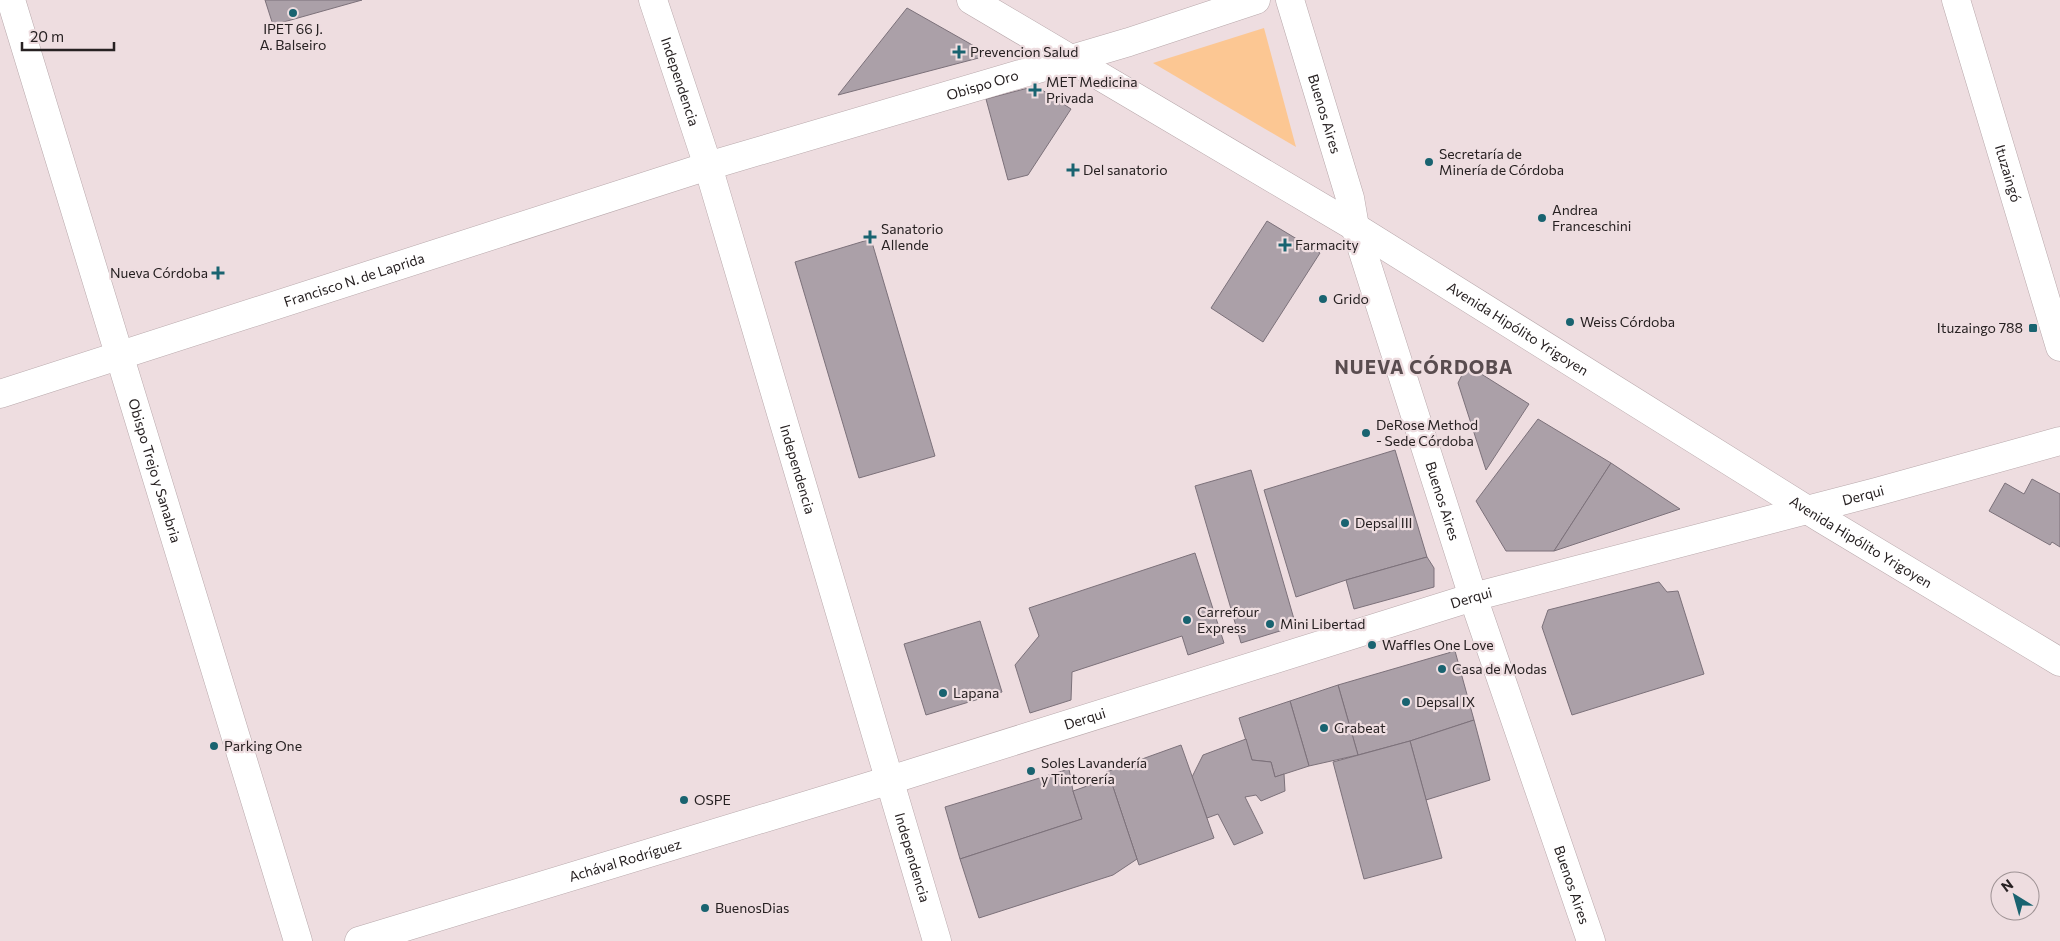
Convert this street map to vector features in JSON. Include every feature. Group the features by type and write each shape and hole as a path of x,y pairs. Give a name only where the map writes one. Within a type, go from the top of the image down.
{"street":[{"name":"Obispo Trejo y Sanabria","path":"11,0 298,941"},
{"name":"Independencia","path":"653,0 708,166 937,941"},
{"name":"Avenida Hipólito Yrigoyen","path":"972,0 1356,227 1808,510 2060,662"},
{"name":"Obispo Oro","path":"708,166 1071,59 1256,0"},
{"name":"Buenos Aires","path":"1290,0 1350,198 1356,227 1473,597 1591,941"},
{"name":"Ituzaingó","path":"1956,0 2060,347"},
{"name":"Francisco N. de Laprida","path":"0,394 119,354 708,166"},
{"name":"Derqui","path":"890,780 1473,597 1808,510 2060,441"},
{"name":"Achával Rodríguez","path":"359,941 890,780"}],"shaded area":[{"path":"1264,28 1296,147 1153,63"}],"building":[{"name":"IPET 66 J. A. Balseiro","path":"265,0 362,0 273,25"},
{"path":"907,8 990,55 838,95"},
{"path":"1036,86 1071,109 1028,175 1008,180 986,99"},
{"path":"1267,221 1320,253 1263,342 1211,308"},
{"path":"871,239 935,456 859,478 795,262"},
{"path":"1467,365 1529,404 1486,470 1458,383"},
{"path":"1538,419 1611,463 1554,551 1506,551 1476,501"},
{"name":"Depsal III","path":"1395,450 1427,557 1346,580 1296,597 1264,490"},
{"path":"1611,463 1680,509 1554,551"},
{"path":"1251,470 1296,626 1241,643 1195,486"},
{"path":"2032,479 2060,494 2060,547 2052,542 2050,545 1989,511 2005,483 2024,494"},
{"path":"1195,553 1224,643 1188,655 1182,636 1072,672 1071,700 1030,713 1015,665 1039,636 1029,608"},
{"path":"1427,557 1434,568 1434,587 1354,609 1346,580"},
{"path":"1659,582 1667,592 1678,591 1704,674 1572,715 1542,627 1548,610"},
{"path":"980,621 1002,692 926,715 904,644"},
{"name":"Depsal IX","path":"1455,651 1474,720 1410,741 1358,755 1338,685"},
{"name":"Grabeat","path":"1338,685 1358,755 1309,766 1290,701"},
{"path":"1290,701 1309,766 1275,777 1271,762 1252,760 1239,718"},
{"path":"1474,720 1490,780 1426,800 1410,741"},
{"path":"1246,739 1252,760 1271,762 1275,777 1284,774 1285,791 1261,801 1256,795 1245,797 1263,833 1234,845 1218,814 1207,818 1192,777 1203,755"},
{"path":"1410,741 1442,858 1364,879 1333,762"},
{"path":"1181,745 1214,838 1139,865 1110,778 1106,772"},
{"path":"1069,769 1073,791 1082,819 960,859 945,807"},
{"path":"1110,778 1137,859 1113,875 979,918 960,859 1082,819 1073,791"}],"place":[{"name":"IPET 66 J. A. Balseiro","path":"293,13"},
{"name":"Prevencion Salud","path":"959,52"},
{"name":"MET Medicina Privada","path":"1035,90"},
{"name":"Secretaría de Minería de Córdoba","path":"1429,162"},
{"name":"Del sanatorio","path":"1073,170"},
{"name":"Andrea Franceschini","path":"1542,218"},
{"name":"Sanatorio Allende","path":"870,237"},
{"name":"Farmacity","path":"1285,245"},
{"name":"Nueva Córdoba","path":"218,273"},
{"name":"Grido","path":"1323,299"},
{"name":"Weiss Córdoba","path":"1570,322"},
{"name":"Ituzaingo 788","path":"2033,328"},
{"name":"DeRose Method - Sede Córdoba","path":"1366,433"},
{"name":"Depsal III","path":"1345,523"},
{"name":"Carrefour Express","path":"1187,620"},
{"name":"Mini Libertad","path":"1270,624"},
{"name":"Waffles One Love","path":"1372,645"},
{"name":"Casa de Modas","path":"1442,669"},
{"name":"Lapana","path":"943,693"},
{"name":"Depsal IX","path":"1406,702"},
{"name":"Grabeat","path":"1324,728"},
{"name":"Parking One","path":"214,746"},
{"name":"Soles Lavandería y Tintorería","path":"1031,771"},
{"name":"OSPE","path":"684,800"},
{"name":"BuenosDias","path":"705,908"}],"district":[{"name":"NUEVA CÓRDOBA","path":"1424,367"}]}
